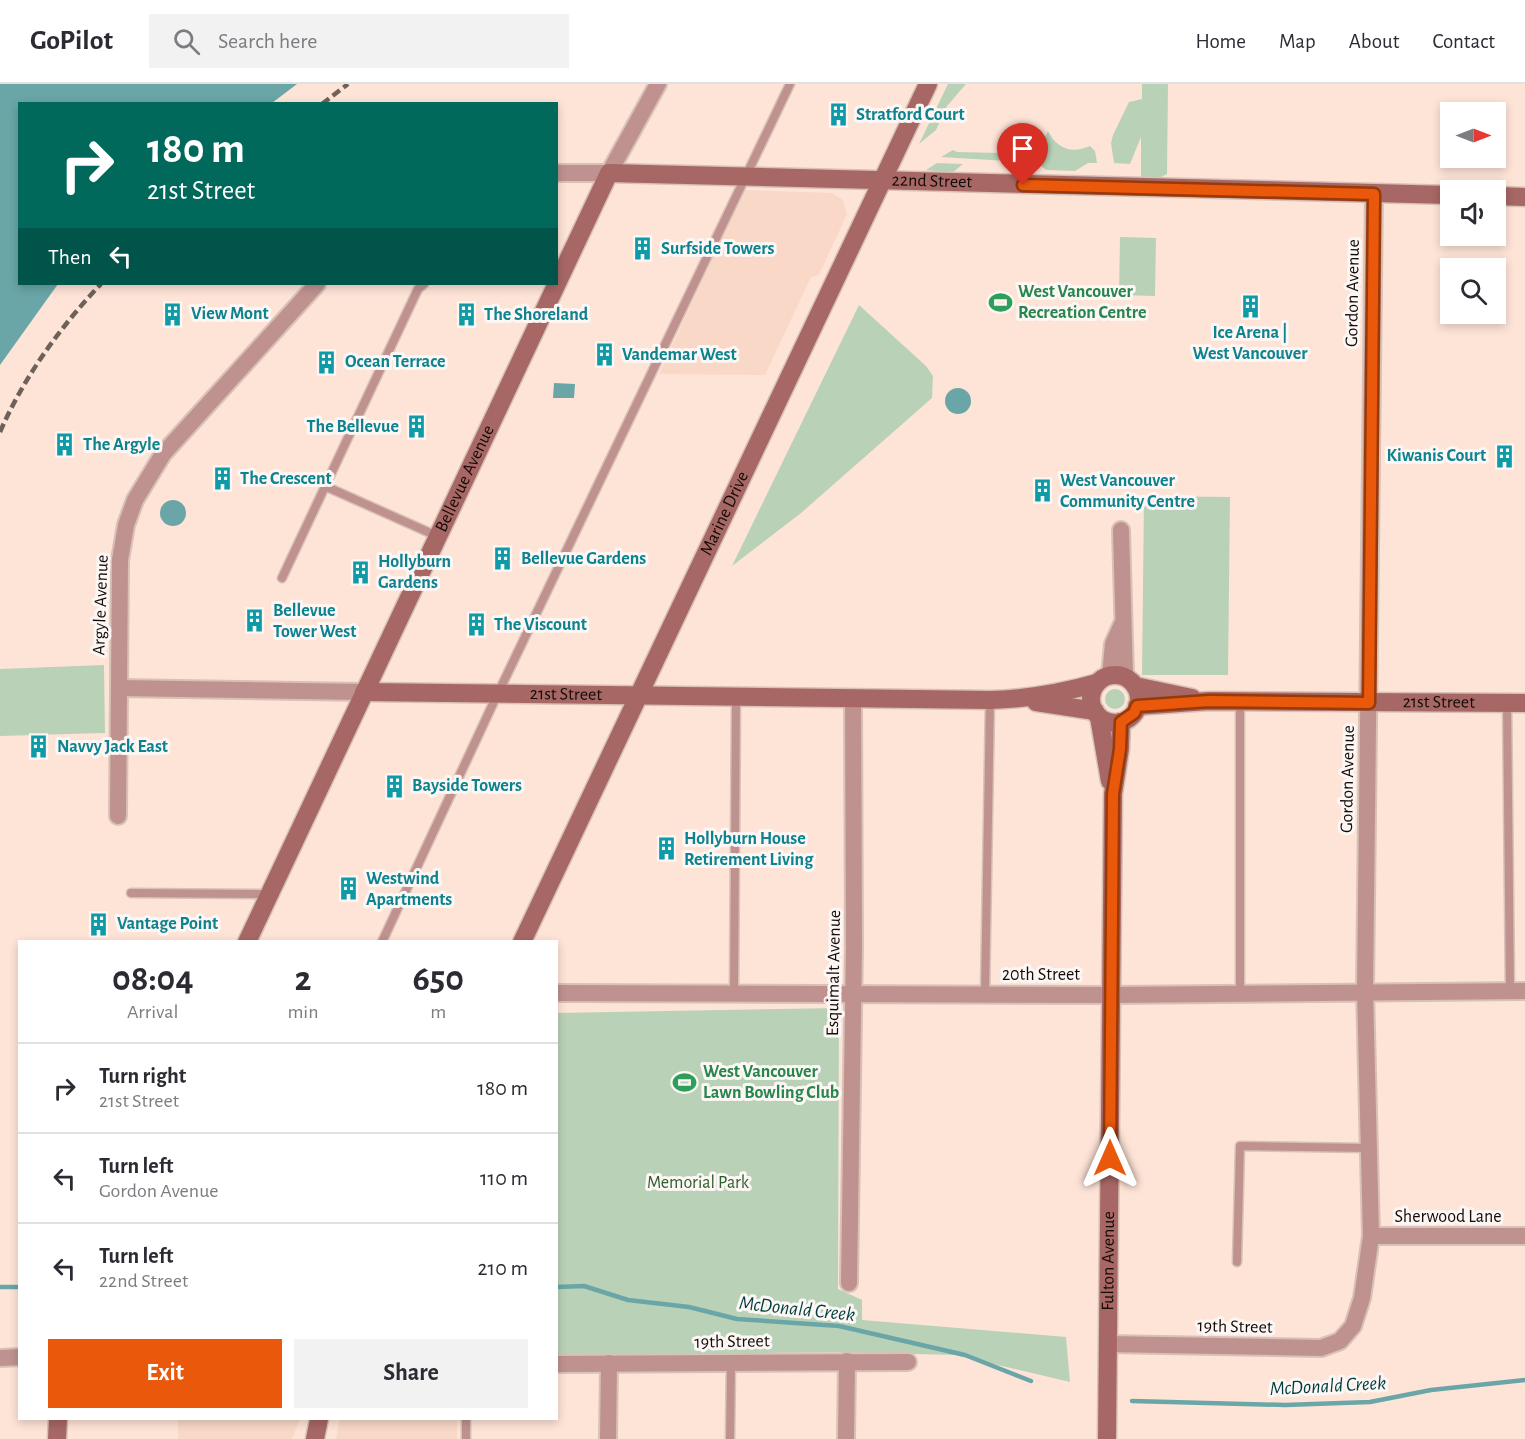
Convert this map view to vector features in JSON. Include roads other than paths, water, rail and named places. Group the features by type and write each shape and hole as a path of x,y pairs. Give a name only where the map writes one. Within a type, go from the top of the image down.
{"street":[{"name":"Bellevue Avenue","path":"558,281 609,173 658,84"},
{"name":"Marine Drive","path":"523,940 928,84"},
{"name":"22nd Street","path":"558,173 1440,195"},
{"name":"Gordon Avenue","path":"1353,1326 1362,1298 1371,1236 1367,1148 1365,990 1374,194"},
{"path":"1506,196 1525,197"},
{"name":"Argyle Avenue","path":"118,816 120,560 126,525 135,500 163,454 316,285"},
{"name":"Bellevue Avenue","path":"248,940 556,285"},
{"path":"1117,680 1091,697 1097,714 1114,723 1121,722 1134,713 1137,706 1117,680 1122,623 1121,530"},
{"name":"21st Street","path":"119,688 990,700 1066,691 1117,680 1209,701"},
{"name":"Esquimalt Avenue","path":"849,1282 853,993 853,699"},
{"name":"21st Street","path":"1013,699 1097,714"},
{"name":"21st Street","path":"1137,706 1209,701 1516,703"},
{"name":"Fulton Avenue","path":"1097,714 1113,794"},
{"name":"Fulton Avenue","path":"1107,1439 1113,794 1120,749 1121,722"},
{"name":"20th Street","path":"558,993 1111,994 1365,990 1517,991"},
{"name":"Sherwood Lane","path":"1371,1236 1525,1236"},
{"name":"19th Street","path":"1108,1344 1321,1347 1340,1341 1353,1326"},
{"path":"0,1358 18,1357"},
{"path":"846,1439 847,1361"},
{"name":"19th Street","path":"558,1364 908,1362"},
{"path":"608,1439 609,1363"},
{"path":"57,1439 58,1420"},
{"path":"315,1439 319,1420"}],"lane":[{"path":"383,940 790,84"},
{"path":"282,578 327,487 418,289 423,285"},
{"path":"327,487 438,536"},
{"path":"734,994 736,698"},
{"path":"985,994 990,700"},
{"path":"1240,701 1240,992"},
{"path":"1516,703 1517,991"},
{"path":"131,893 269,894"},
{"path":"1237,1262 1240,1146 1367,1148"},
{"path":"730,1439 731,1362"},
{"path":"466,1420 466,1439"}],"water":[{"path":"0,84 297,84 273,102 18,102 18,285 57,285 0,365"},
{"path":"554,383 575,384 574,398 553,398"},
{"path":"958,388 967,392 971,401 967,410 958,414 949,410 945,401 949,392"},
{"path":"173,500 182,504 186,513 182,522 173,526 164,522 160,513 164,504"}],"waterway":[{"name":"McDonald Creek","path":"558,1287 584,1286 628,1300 689,1307 737,1319 839,1326 965,1355 1031,1381"},
{"name":"McDonald Creek","path":"0,1287 18,1287"},
{"name":"McDonald Creek","path":"1132,1401 1285,1405 1370,1402 1431,1390 1525,1380"}],"railway":[{"path":"325,102 348,84"},
{"path":"0,432 20,392 44,354 57,335 100,285"}],"place":[{"name":"Stratford Court","path":"838,115"},
{"name":"Surfside Towers","path":"643,249"},
{"name":"West Vancouver Recreation Centre","path":"1000,302"},
{"name":"Ice Arena | West Vancouver","path":"1250,307"},
{"name":"View Mont","path":"173,314"},
{"name":"The Shoreland","path":"466,315"},
{"name":"Vandemar West","path":"604,355"},
{"name":"Ocean Terrace","path":"327,362"},
{"name":"The Bellevue","path":"417,427"},
{"name":"The Argyle","path":"65,445"},
{"name":"Kiwanis Court","path":"1504,456"},
{"name":"The Crescent","path":"222,479"},
{"name":"West Vancouver Community Centre","path":"1042,491"},
{"name":"Bellevue Gardens","path":"503,559"},
{"name":"Hollyburn Gardens","path":"360,572"},
{"name":"Bellevue Tower West","path":"255,621"},
{"name":"The Viscount","path":"476,625"},
{"name":"Navvy Jack East","path":"39,747"},
{"name":"Bayside Towers","path":"394,786"},
{"name":"Hollyburn House Retirement Living","path":"666,849"},
{"name":"Westwind Apartments","path":"348,889"},
{"name":"Vantage Point","path":"99,924"},
{"name":"West Vancouver Lawn Bowling Club","path":"685,1082"}],"park label":[{"name":"Memorial Park","path":"698,1183"}]}
